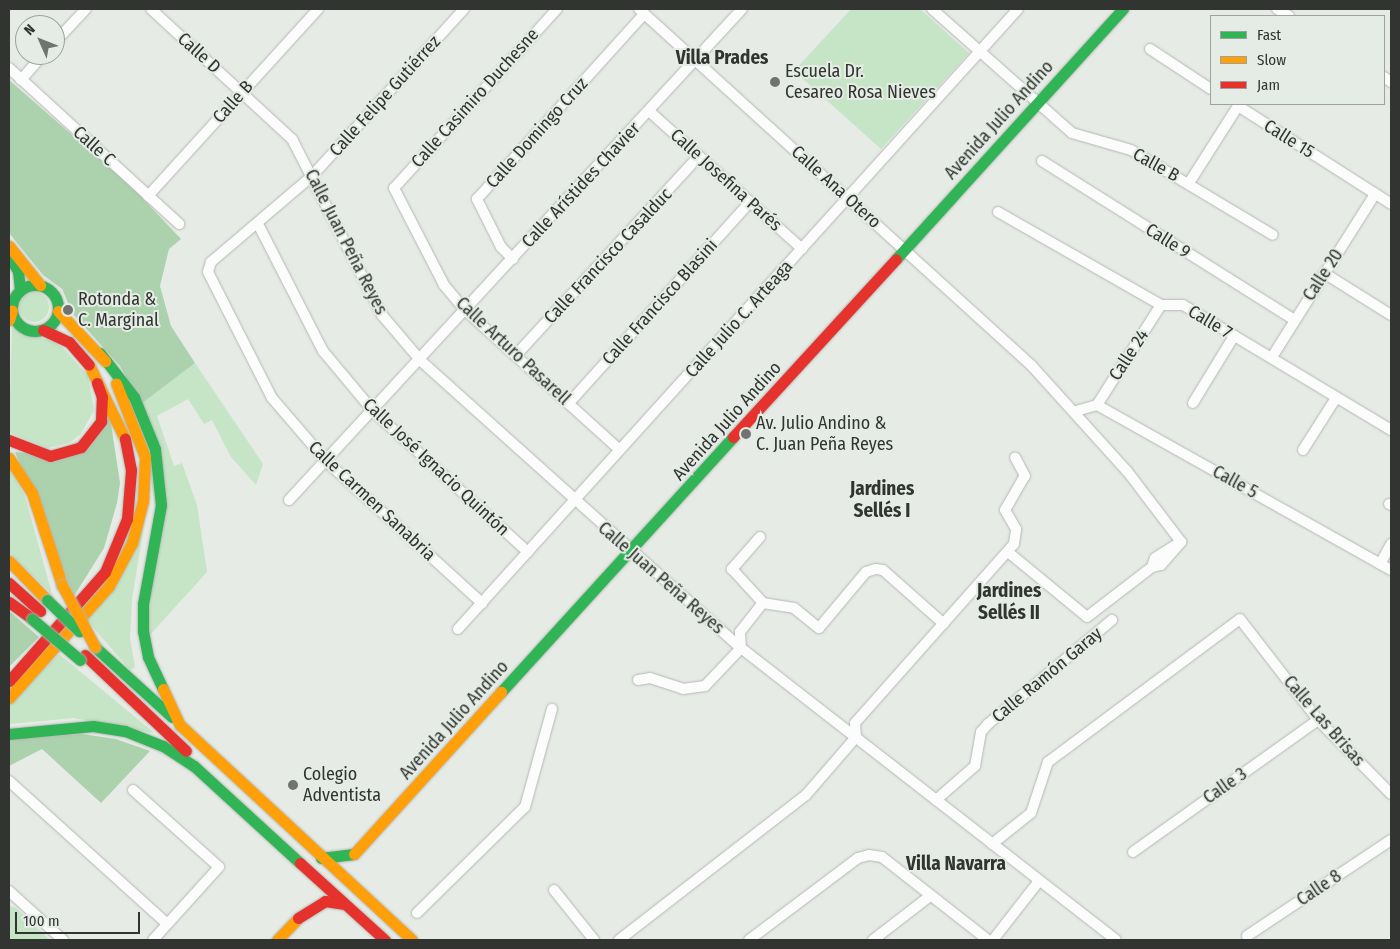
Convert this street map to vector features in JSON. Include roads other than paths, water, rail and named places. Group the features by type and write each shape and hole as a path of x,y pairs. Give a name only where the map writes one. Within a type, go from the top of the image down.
{"main road":[{"name":"Avenida Julio Andino","path":"354,854 631,553 1123,9"},
{"path":"9,246 40,286 52,294 58,311 100,353 134,398 155,449 161,505 143,604 143,631 150,663 180,725"},
{"path":"9,255 18,271 20,290 10,315 24,328 43,330 69,342 89,365 123,427 131,476 127,519 105,572 39,652 9,681"},
{"path":"20,290 40,286"},
{"path":"43,330 58,311"},
{"path":"9,698 57,647 121,566 143,501 143,451 129,409 100,353"},
{"path":"9,440 50,456 87,442 102,414 102,397 89,365"},
{"path":"9,458 32,493 62,585 95,647"},
{"path":"9,561 95,647 321,858 412,940"},
{"path":"9,583 36,615 170,736 311,874 384,940"},
{"path":"9,602 36,615"},
{"path":"9,690 57,647"},
{"path":"9,734 93,726 140,736 194,766 295,858"},
{"path":"321,858 354,854 349,871 352,886"},
{"path":"298,918 310,892 311,874"},
{"path":"277,940 298,918 325,901 345,904"}],"street":[{"path":"65,31 86,9"},
{"name":"Calle D","path":"151,9 292,139"},
{"name":"Calle B","path":"148,196 318,9"},
{"name":"Calle Felipe Gutiérrez","path":"214,259 258,224 312,176 464,9"},
{"name":"Calle Casimiro Duchesne","path":"394,188 557,9"},
{"name":"Calle Arístides Chavier","path":"289,500 374,412 742,9"},
{"name":"Calle B","path":"932,9 1072,133 1131,150 1274,235"},
{"name":"Calle Julio C. Arteaga","path":"458,629 1018,9"},
{"name":"Calle Ana Otero","path":"642,12 1032,366 1076,410"},
{"name":"Calle Domingo Cruz","path":"513,259 501,247 477,199 642,12"},
{"path":"1150,48 1210,88"},
{"path":"14,74 28,65"},
{"name":"Calle C","path":"14,74 179,224"},
{"name":"Calle 15","path":"1189,183 1236,105 1391,204"},
{"name":"Calle Josefina Parés","path":"649,111 802,249"},
{"name":"Calle Juan Peña Reyes","path":"292,139 382,315 421,361 631,553 741,648 1116,940"},
{"name":"Calle Francisco Casalduc","path":"516,355 699,156"},
{"name":"Calle 9","path":"1042,162 1294,320"},
{"name":"Calle Arturo Pasarell","path":"394,188 444,285 466,311 620,450"},
{"name":"Calle 20","path":"1272,357 1376,194"},
{"name":"Calle Francisco Blasini","path":"569,403 750,202"},
{"name":"Calle 7","path":"998,212 1162,305 1182,305 1272,357 1391,430"},
{"name":"Calle José Ignacio Quintón","path":"258,224 323,351 374,412 528,552"},
{"name":"Calle Carmen Sanabria","path":"214,259 208,272 272,398 326,462 482,603"},
{"path":"1324,274 1391,315"},
{"name":"Calle 24","path":"1097,405 1162,305"},
{"path":"1193,402 1234,336"},
{"path":"1304,450 1336,398"},
{"path":"1008,552 1088,617 1152,567 1168,559 1180,542 1076,410 1097,405"},
{"name":"Calle 5","path":"1097,405 1391,570"},
{"path":"619,940 806,795 856,737 855,723 1008,552 1016,532 1005,510 1025,476 1015,458"},
{"path":"760,537 732,569 763,603 794,608 819,628 866,572 883,570 944,624"},
{"path":"1380,564 1391,544"},
{"path":"638,680 650,678 683,689 705,686 741,648 740,632 763,603"},
{"name":"Calle Las Brisas","path":"992,844 1031,813 1048,762 1240,618 1262,644 1318,720 1391,794"},
{"name":"Calle Ramón Garay","path":"936,800 975,766 981,732 988,724 1112,620"},
{"path":"418,913 525,807 552,709"},
{"name":"Calle 3","path":"1132,852 1318,720"},
{"path":"9,781 168,924"},
{"path":"133,790 219,867 153,940"},
{"name":"Calle 8","path":"1247,936 1391,840"},
{"path":"749,940 858,858 869,855 882,857 988,940"},
{"path":"993,940 1039,881"},
{"path":"554,890 594,940"},
{"path":"9,891 63,940"},
{"path":"873,940 930,896"}],"place":[{"name":"Escuela Dr. Cesareo Rosa Nieves","path":"775,82"},
{"name":"Rotonda & C. Marginal","path":"68,310"},
{"name":"Av. Julio Andino & C. Juan Peña Reyes","path":"746,434"},
{"name":"Colegio Adventista","path":"293,785"}],"district":[{"name":"Villa Prades","path":"722,58"},
{"name":"Jardines Sellés I","path":"882,500"},
{"name":"Jardines Sellés II","path":"1009,602"},
{"name":"Villa Navarra","path":"956,864"}]}
